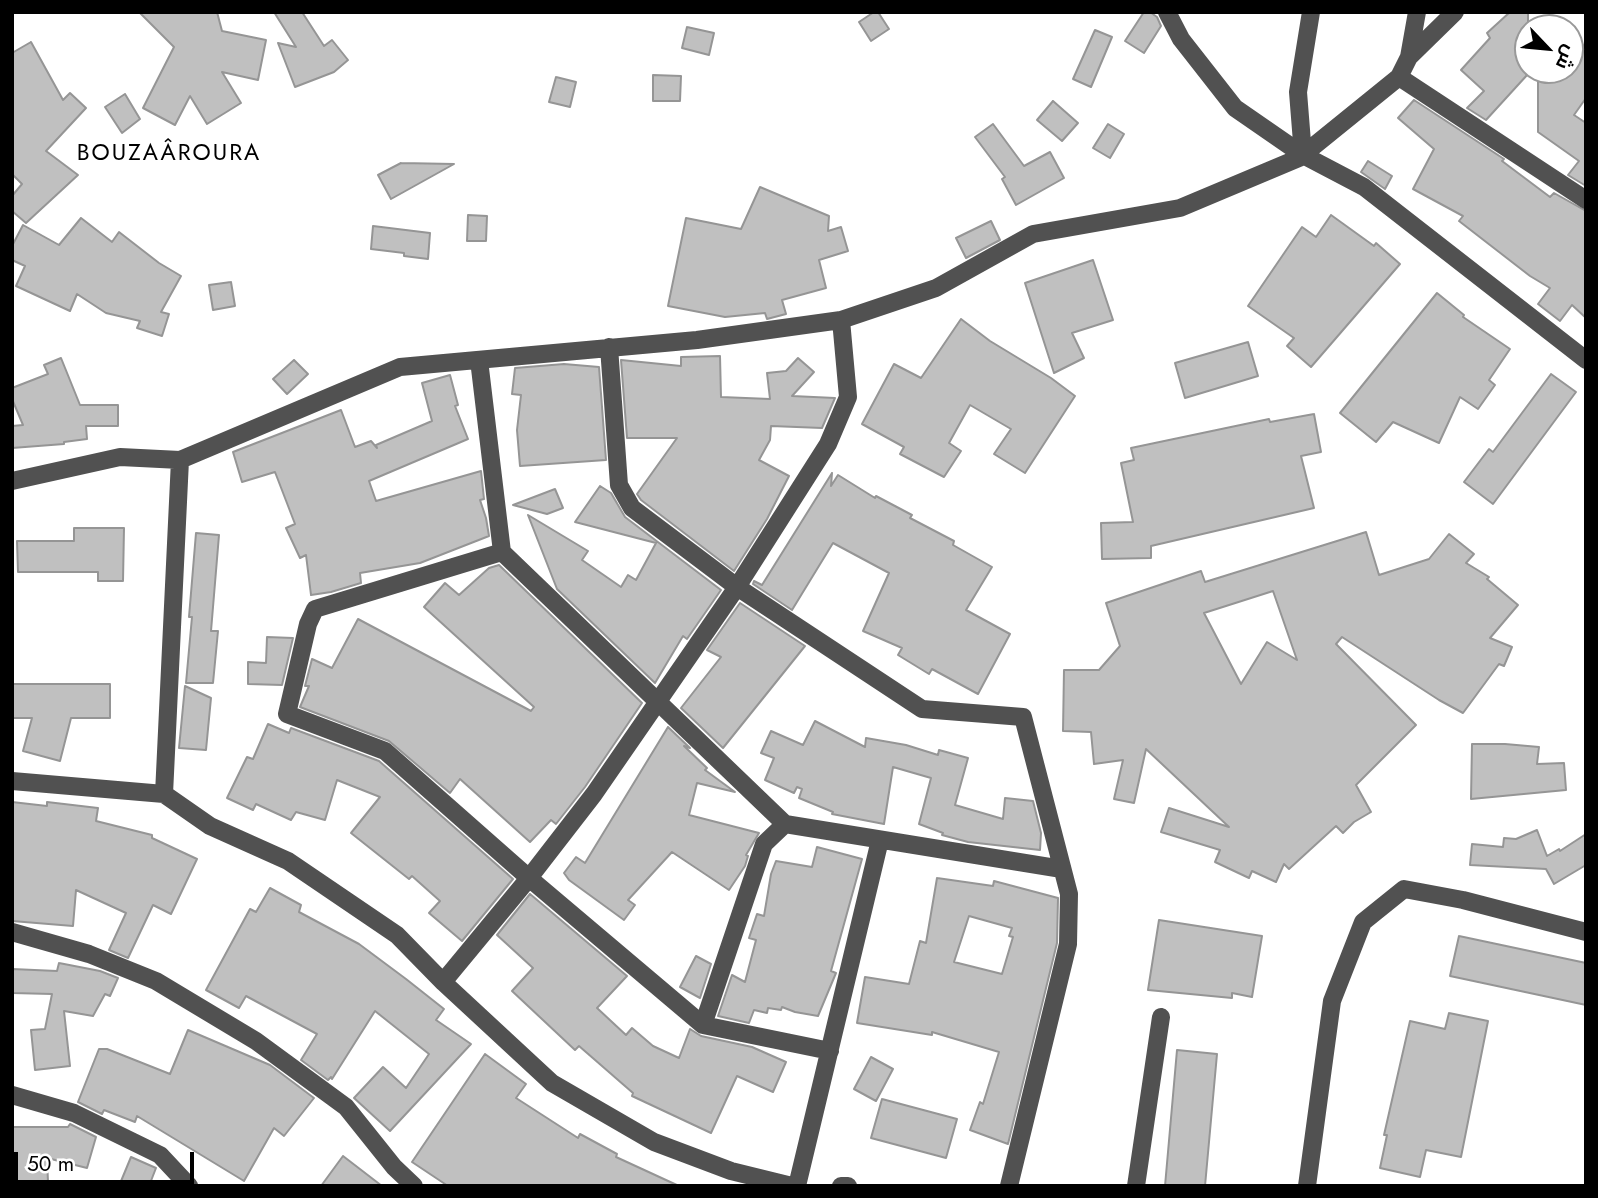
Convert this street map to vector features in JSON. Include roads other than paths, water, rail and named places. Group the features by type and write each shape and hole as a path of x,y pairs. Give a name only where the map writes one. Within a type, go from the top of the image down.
{"street":[{"path":"1167,12 1181,39 1235,108 1303,155 1363,187 1586,360"},
{"path":"1303,155 1298,92 1311,12"},
{"path":"12,481 120,457 180,460 400,366 697,340 841,320 936,288 1033,234 1180,208 1303,155 1399,77 1409,57 1417,12"},
{"path":"1409,57 1455,12"},
{"path":"1399,77 1586,200"},
{"path":"443,982 594,794 656,700 737,587 828,444 848,397 841,320"},
{"path":"609,347 619,485 632,508 737,587 922,709 1023,717 1069,894 1068,944 1009,1186"},
{"path":"479,360 502,552 785,824 1062,869"},
{"path":"164,794 180,460"},
{"path":"502,552 315,609 308,624 287,714 385,751 529,878 704,1025 830,1051"},
{"path":"12,781 164,794 210,825 288,860 397,935 443,982 552,1083 654,1142 732,1171 794,1186 830,1051 880,840"},
{"path":"704,1025 764,844 785,824"},
{"path":"1307,1186 1332,1001 1363,922 1404,889 1463,900 1586,932"},
{"path":"12,932 89,954 156,981 256,1041 346,1107 394,1167 414,1186"},
{"path":"1136,1186 1161,1017"},
{"path":"12,1096 74,1113 160,1155 188,1186"},
{"path":"841,1186 848,1186"}],"district":[{"name":"BOUZAÂROURA","path":"169,154"}]}
